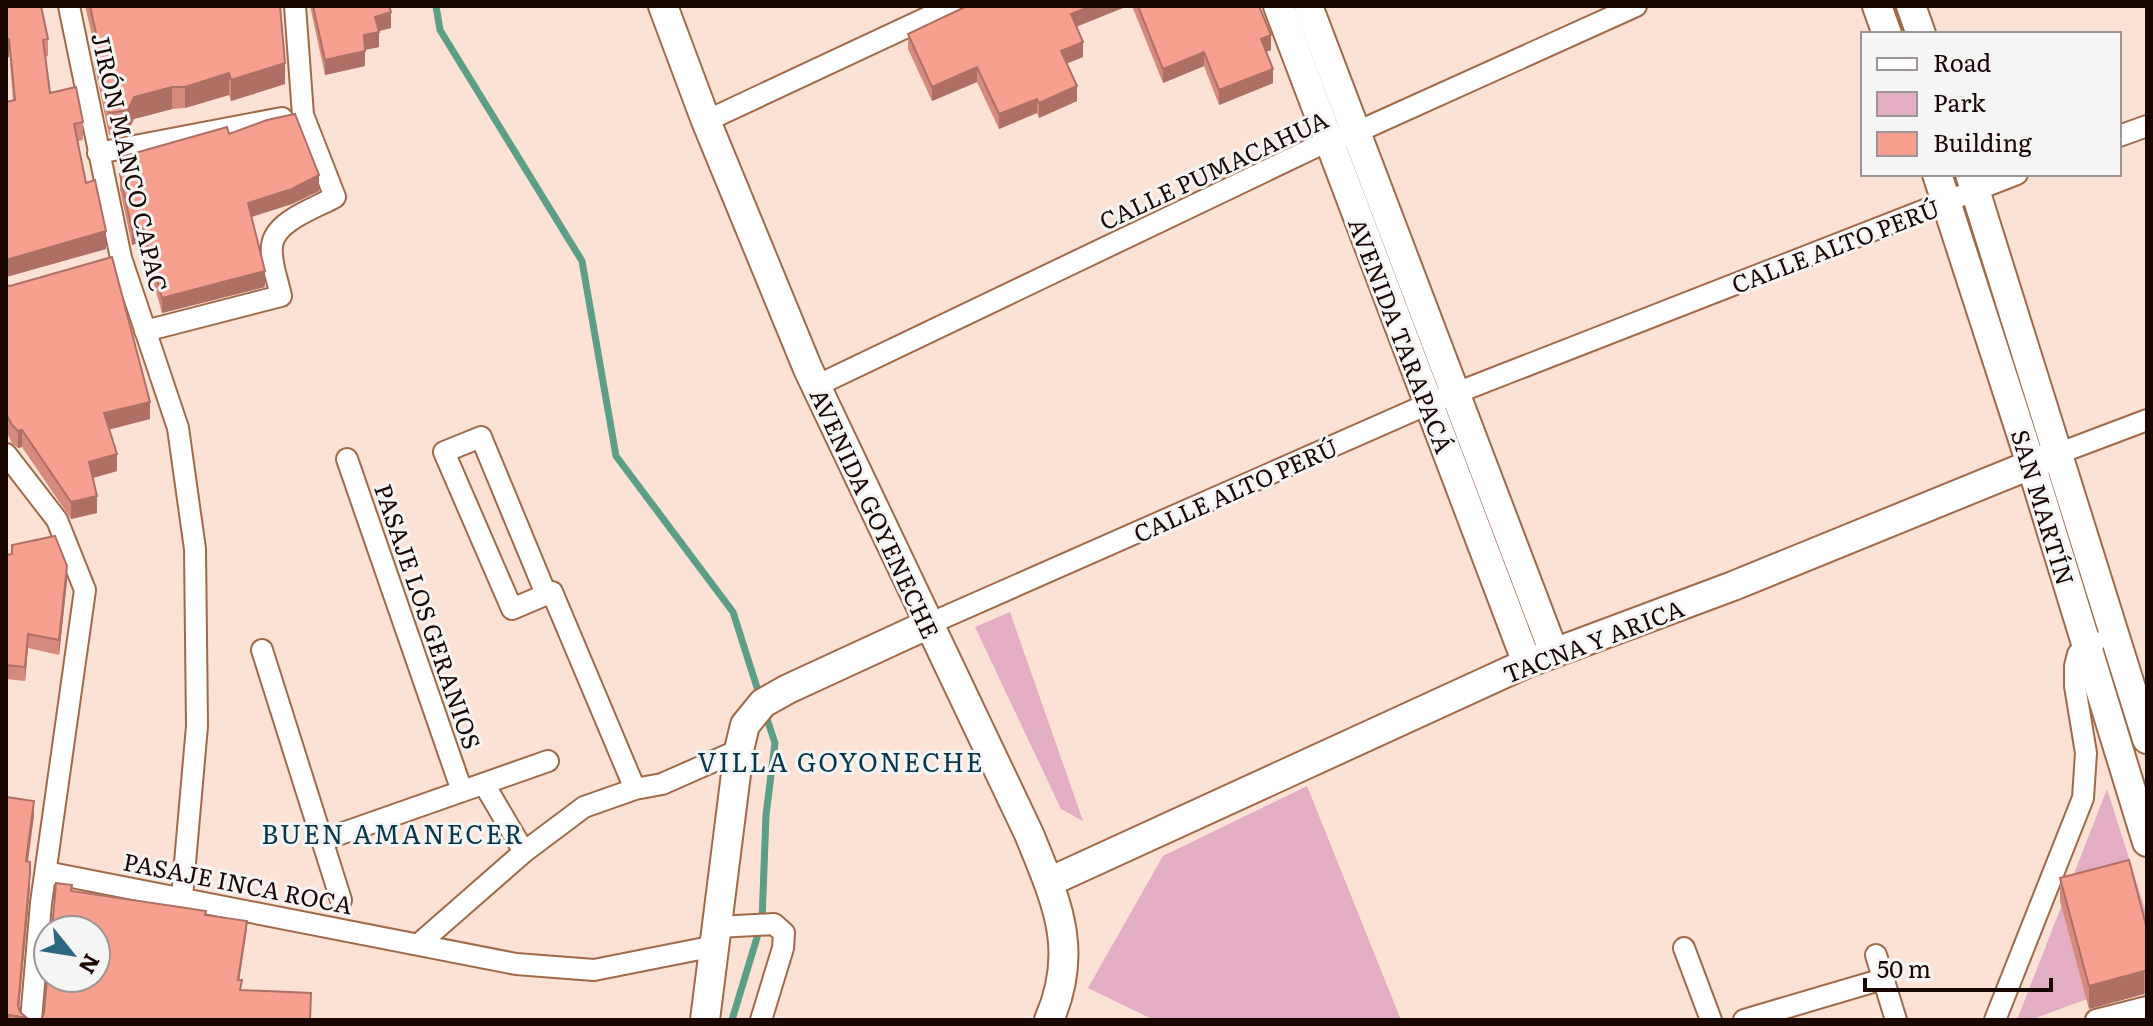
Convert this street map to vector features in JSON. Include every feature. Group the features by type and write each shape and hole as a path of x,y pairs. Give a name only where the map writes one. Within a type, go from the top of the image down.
{"street":[{"name":"JIRÓN MANCO CAPAC","path":"69,6 98,153 114,260 145,331 178,428 195,549 197,726 182,897"},
{"path":"145,331 281,296 271,250 273,240 287,223 335,197 303,115 295,6"},
{"name":"AVENIDA GOYENECHE","path":"663,6 706,121 816,386 1049,882 1061,919 1065,961 1057,1001 1049,1020"},
{"path":"706,121 952,6"},
{"name":"AVENIDA TARAPACÁ","path":"1278,6 1527,663"},
{"name":"AVENIDA TARAPACÁ","path":"1308,6 1554,653"},
{"name":"CALLE PUMACAHUA","path":"816,386 1328,141 1357,132 1636,6"},
{"path":"1877,6 1886,32"},
{"path":"1911,6 1920,32"},
{"path":"98,153 303,115"},
{"path":"2121,135 2147,126"},
{"name":"SAN MARTÍN","path":"1938,176 2146,729"},
{"name":"CALLE ALTO PERÚ","path":"742,738 763,703 929,624 1428,404 1947,201 1973,182 2006,176"},
{"name":"SAN MARTÍN","path":"1973,182 2044,459 2085,646 2147,842"},
{"name":"TACNA Y ARICA","path":"1049,882 1527,663 1733,586 2147,420"},
{"path":"546,594 481,437 444,452 512,609 552,592 635,789"},
{"path":"6,454 57,520 85,590 46,872 31,1020"},
{"name":"PASAJE LOS GERANIOS","path":"347,459 462,791"},
{"path":"1995,1020 2083,798 2086,753 2075,686 2078,654 2085,646 2113,635"},
{"path":"262,650 341,900"},
{"path":"2113,737 2146,729"},
{"path":"420,943 524,852 584,807 635,789 662,784 742,738"},
{"path":"705,1020 742,738"},
{"path":"323,840 548,761"},
{"path":"484,784 524,852"},
{"name":"PASAJE INCA ROCA","path":"46,872 420,943"},
{"path":"420,943 516,964 594,970 716,937 749,924 774,924 784,933 783,948 761,1020"},
{"path":"1684,948 1711,1020"},
{"path":"1876,955 1896,1020"},
{"path":"1744,1020 1883,979"},
{"path":"2096,1020 2147,1007"}],"green space":[{"path":"1010,612 1083,821 1061,809 975,627"},
{"path":"1307,786 1401,1020 1154,1020 1088,988 1163,856"},
{"path":"2107,789 2147,915 2147,977 2030,1020 2017,1020"}],"building":[{"path":"6,6 41,6 48,39 43,40 50,93 76,87 83,122 74,124 86,183 95,180 106,231 6,260 6,102 15,100 9,39 6,40"},
{"path":"90,6 280,6 285,63 231,80 229,73 185,87 172,87 134,97 128,110 109,113"},
{"path":"313,6 389,6 391,12 375,17 379,32 364,35 365,51 325,60"},
{"path":"967,6 1091,6 1071,14 1083,42 1061,51 1077,86 1039,103 1037,99 999,114 977,67 932,87 908,34"},
{"path":"1138,6 1259,6 1271,35 1261,39 1273,69 1219,90 1204,52 1163,69"},
{"path":"295,114 319,175 292,189 248,203 265,271 162,298 142,227 132,230 120,174 126,172 121,157 227,127 229,134"},
{"path":"112,257 150,402 104,413 117,454 89,462 97,496 71,502 22,430 18,431 12,425 6,414 6,285"},
{"path":"55,536 67,566 59,640 28,634 25,667 6,665 6,555 12,554 12,545"},
{"path":"6,797 34,801 26,861 30,862 30,873 18,1005 27,1018 9,1015 8,1020 6,1020"},
{"path":"2129,860 2147,929 2147,972 2089,986 2060,878"},
{"path":"56,883 72,885 71,891 206,911 205,915 247,921 238,980 242,980 240,990 311,993 310,1020 41,1020 46,994 112,994 112,914 53,914"}],"waterway":[{"path":"436,6 440,30 582,261 616,456 733,612 760,697"},
{"path":"732,1020 762,921 766,815 775,743 765,713"}],"district":[{"name":"VILLA GOYONECHE","path":"841,760"},
{"name":"BUEN AMANECER","path":"393,832"}]}
